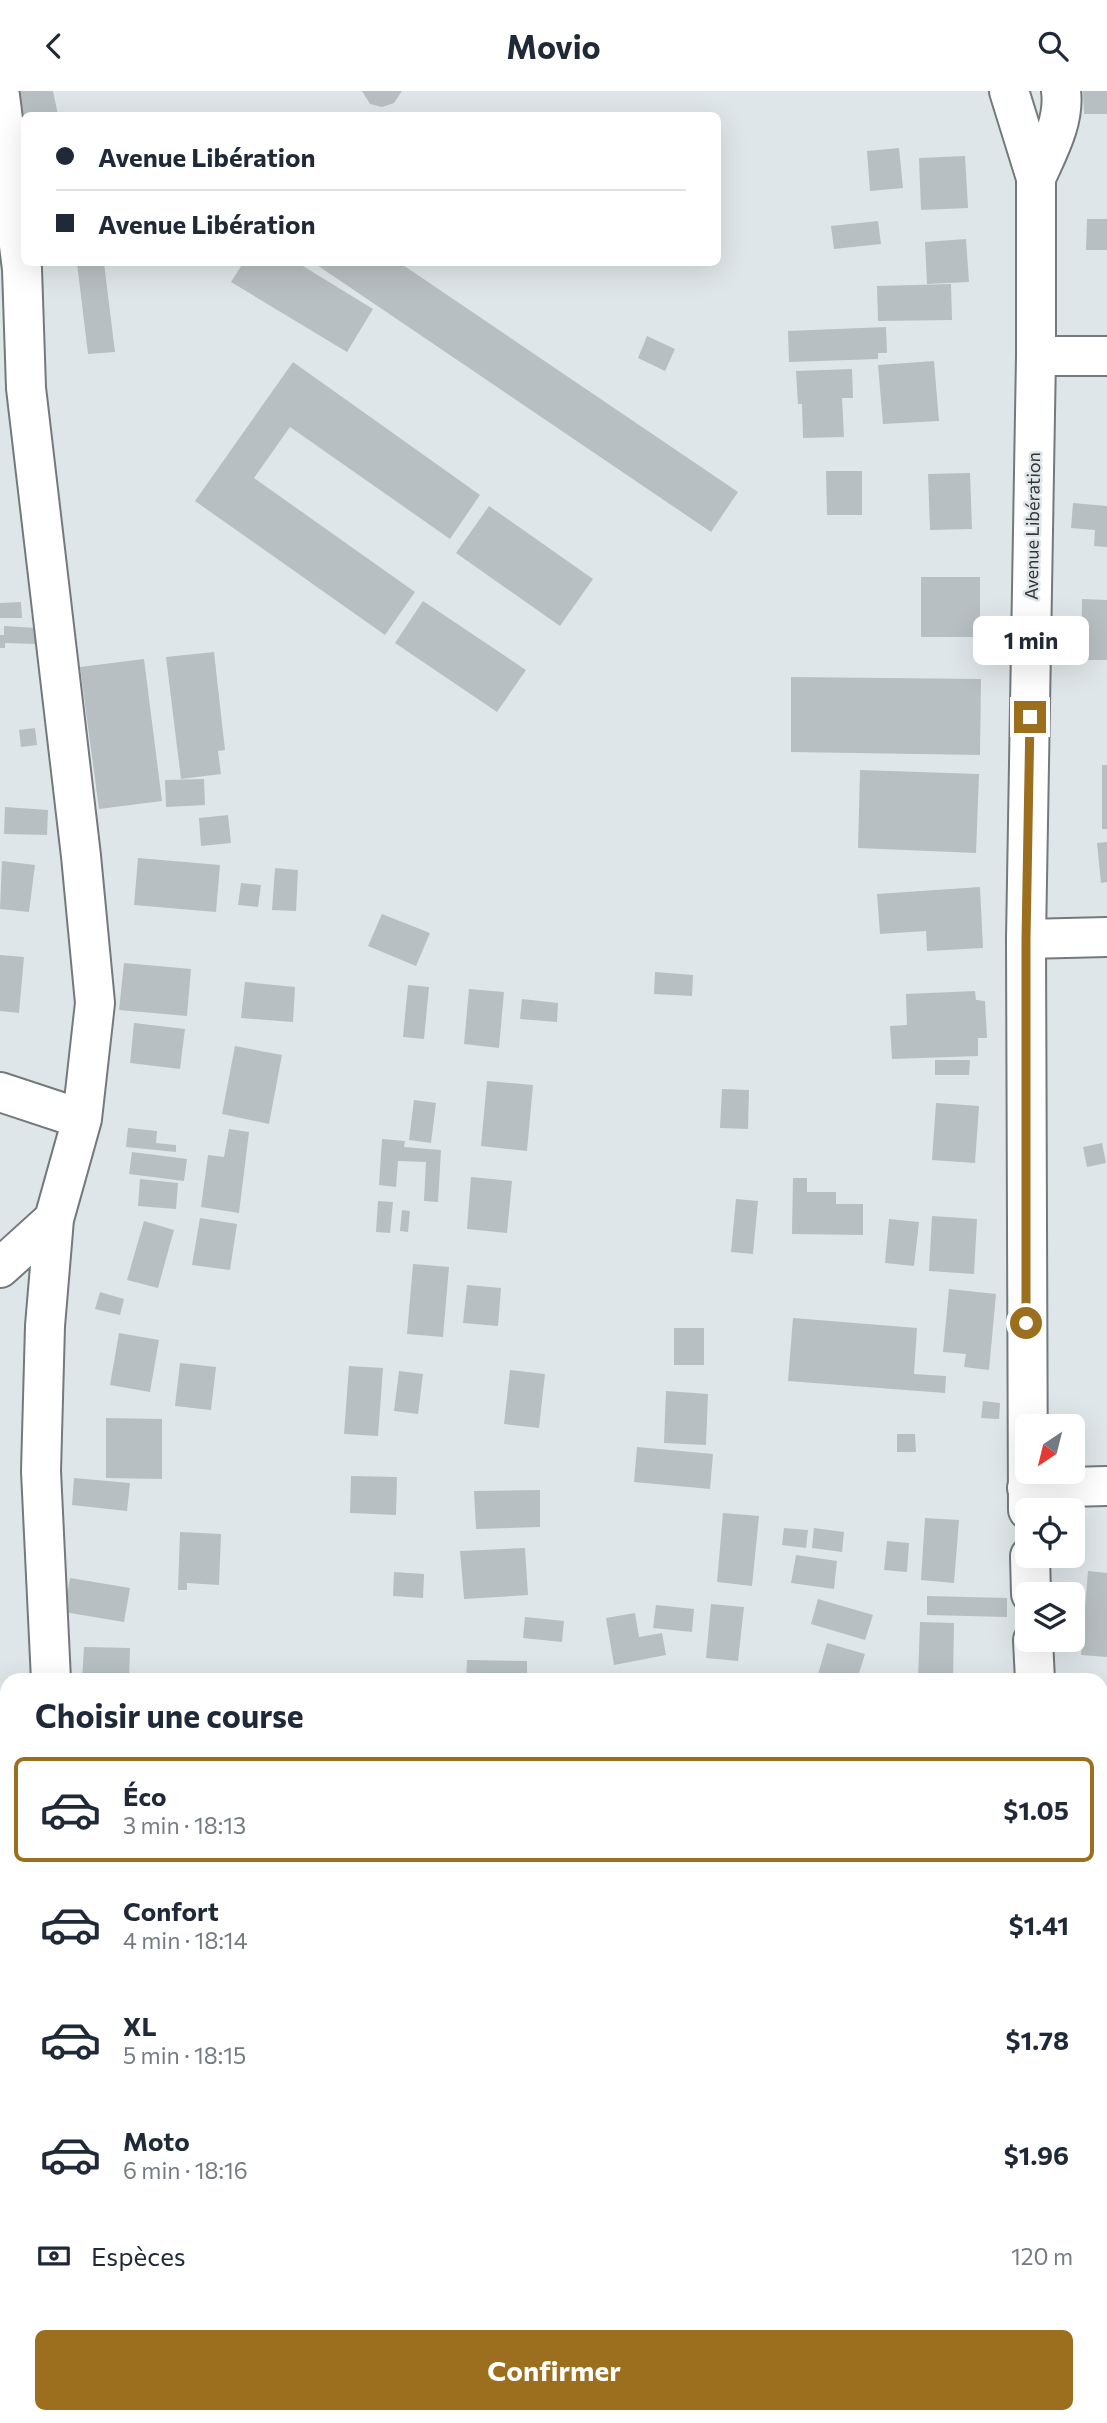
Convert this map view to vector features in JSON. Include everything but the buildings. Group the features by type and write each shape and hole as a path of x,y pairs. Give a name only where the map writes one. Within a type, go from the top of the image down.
{"street":[{"name":"Avenue Libération","path":"1009,91 1037,178 1026,939 1027,1498"},
{"path":"1037,178 1056,131 1061,91"},
{"path":"0,96 21,261"},
{"path":"22,266 13,388 81,856 95,1003 82,1119 54,1219 45,1326 41,1471 51,1673"},
{"path":"1036,356 1107,356"},
{"path":"1026,939 1107,937"},
{"path":"0,1092 82,1119"},
{"path":"0,1268 54,1219"},
{"path":"1033,1498 1107,1486"},
{"path":"1034,1652 1035,1673"}],"route":[{"path":"1026,1323 1026,939 1030,717"}]}
